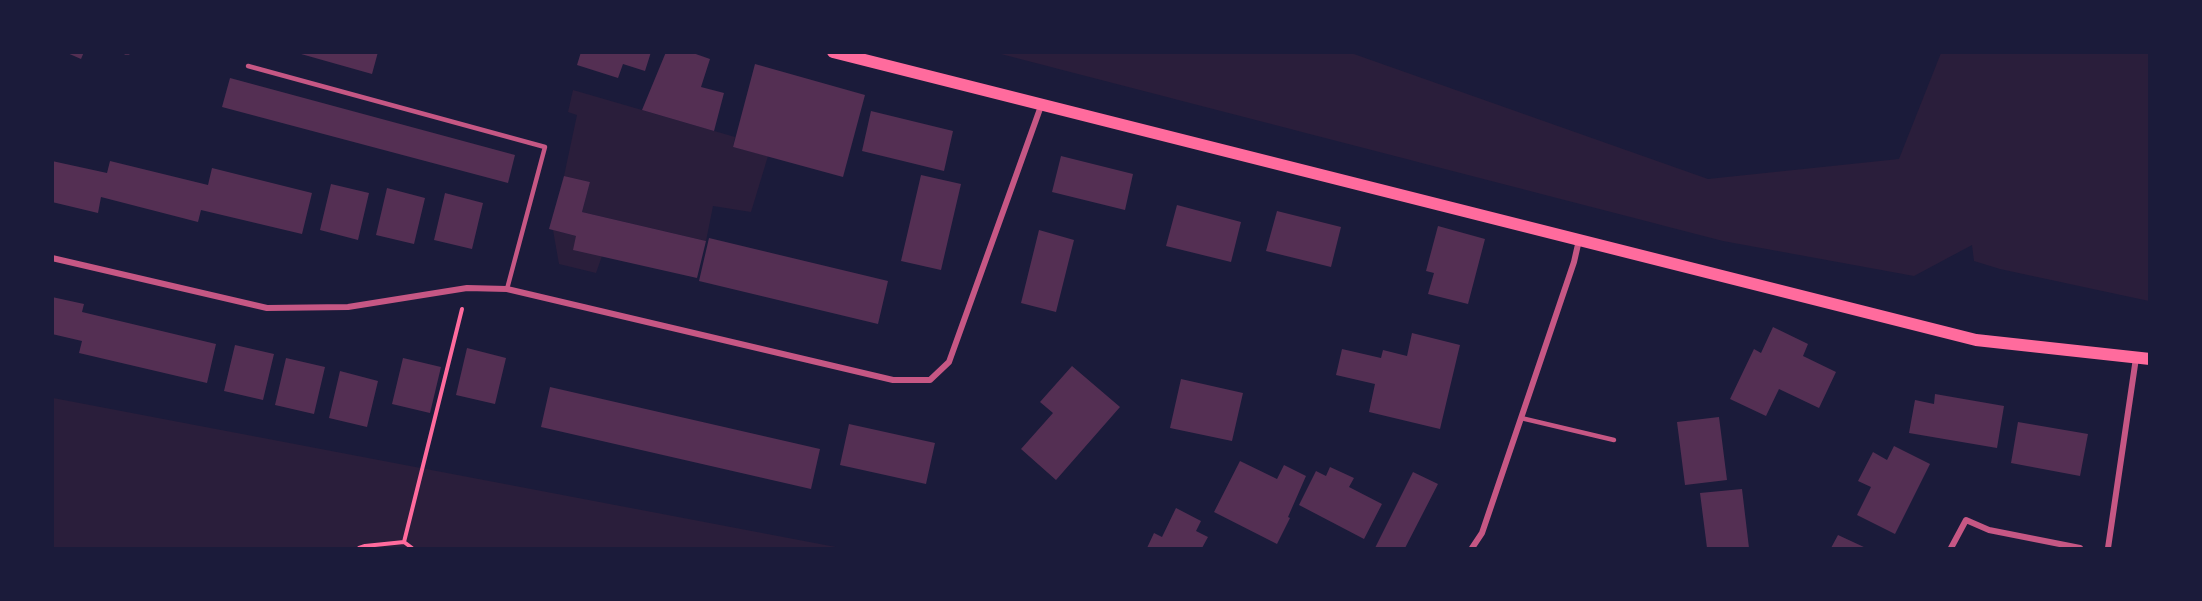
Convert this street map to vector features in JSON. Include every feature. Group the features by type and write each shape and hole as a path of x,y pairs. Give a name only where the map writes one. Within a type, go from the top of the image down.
{"main road":[{"path":"833,52 1976,340 2150,359"}],"street":[{"path":"52,258 267,308 348,307 467,288 507,289 893,380 930,380 949,362 1041,106"},
{"path":"1472,549 1482,533 1574,262 1579,240"},
{"path":"2108,549 2136,358"},
{"path":"1951,549 1966,520 1989,530 2080,549"}],"lane":[{"path":"248,66 545,147 507,289"},
{"path":"1521,418 1614,440"}],"path":[{"path":"404,542 467,288"},
{"path":"358,549 365,546 404,542 412,549"}],"shaded area":[{"path":"997,53 1351,53 1708,179 1899,159 1941,53 2149,53 2149,301 2000,269 1974,261 1972,245 1914,276 1723,241"},
{"path":"573,90 735,137 733,147 768,156 751,212 713,206 706,241 582,212 590,182 564,176 577,115 568,112"},
{"path":"553,230 576,236 602,256 596,273 559,264"},
{"path":"53,398 841,548 53,548"}],"building":[{"path":"65,52 84,52 81,59"},
{"path":"294,52 378,52 372,74"},
{"path":"581,52 651,52 645,71 623,64 618,78 577,65"},
{"path":"666,52 690,52 710,59 701,87 724,93 714,131 642,110"},
{"path":"755,64 865,95 843,177 733,147"},
{"path":"230,78 515,155 508,183 222,107"},
{"path":"871,111 953,131 944,171 862,151"},
{"path":"1061,156 1133,174 1125,210 1052,192"},
{"path":"52,161 107,173 110,161 208,185 212,168 312,193 302,234 201,210 198,222 101,197 98,213 52,202"},
{"path":"921,175 961,184 941,270 901,261"},
{"path":"564,176 590,182 582,212 706,241 697,278 573,250 576,236 549,229"},
{"path":"331,184 369,193 358,240 320,230"},
{"path":"387,188 425,198 414,244 376,235"},
{"path":"445,193 483,203 472,249 434,240"},
{"path":"1177,205 1241,222 1231,262 1166,246"},
{"path":"1277,211 1341,227 1331,267 1266,251"},
{"path":"1438,226 1485,239 1468,304 1428,294 1434,273 1426,271"},
{"path":"1039,230 1074,240 1056,312 1021,303"},
{"path":"709,238 888,281 878,324 699,281"},
{"path":"52,297 84,304 82,312 216,344 207,383 79,353 82,341 52,334"},
{"path":"1773,327 1808,344 1803,356 1836,372 1819,408 1779,389 1766,416 1730,399 1754,349 1761,353"},
{"path":"1412,333 1460,345 1440,429 1369,412 1375,384 1336,375 1342,349 1381,358 1383,350 1407,356"},
{"path":"235,345 274,354 263,400 224,391"},
{"path":"467,348 506,358 495,404 456,395"},
{"path":"286,358 325,367 314,414 275,405"},
{"path":"403,358 441,367 430,413 392,404"},
{"path":"1072,366 1120,407 1056,480 1021,449 1053,413 1040,402"},
{"path":"340,371 378,381 367,427 329,418"},
{"path":"1181,379 1243,393 1232,441 1170,428"},
{"path":"550,387 820,449 811,489 541,427"},
{"path":"1935,394 2004,406 1997,448 1909,433 1915,400 1934,404"},
{"path":"1719,417 1727,480 1685,485 1677,422"},
{"path":"2018,422 2088,434 2080,476 2011,463"},
{"path":"849,424 935,443 926,484 840,465"},
{"path":"1894,446 1930,464 1895,534 1857,515 1871,487 1858,481 1873,452 1887,460"},
{"path":"1240,461 1277,479 1284,465 1306,476 1277,544 1214,512"},
{"path":"1330,467 1354,478 1349,487 1382,504 1364,539 1299,505 1316,471 1326,476"},
{"path":"1413,472 1438,484 1405,548 1375,548"},
{"path":"1742,489 1749,548 1707,548 1700,493"},
{"path":"1176,508 1201,521 1196,531 1208,537 1202,548 1147,548 1154,533 1162,537"},
{"path":"1838,535 1866,548 1831,548"}]}
